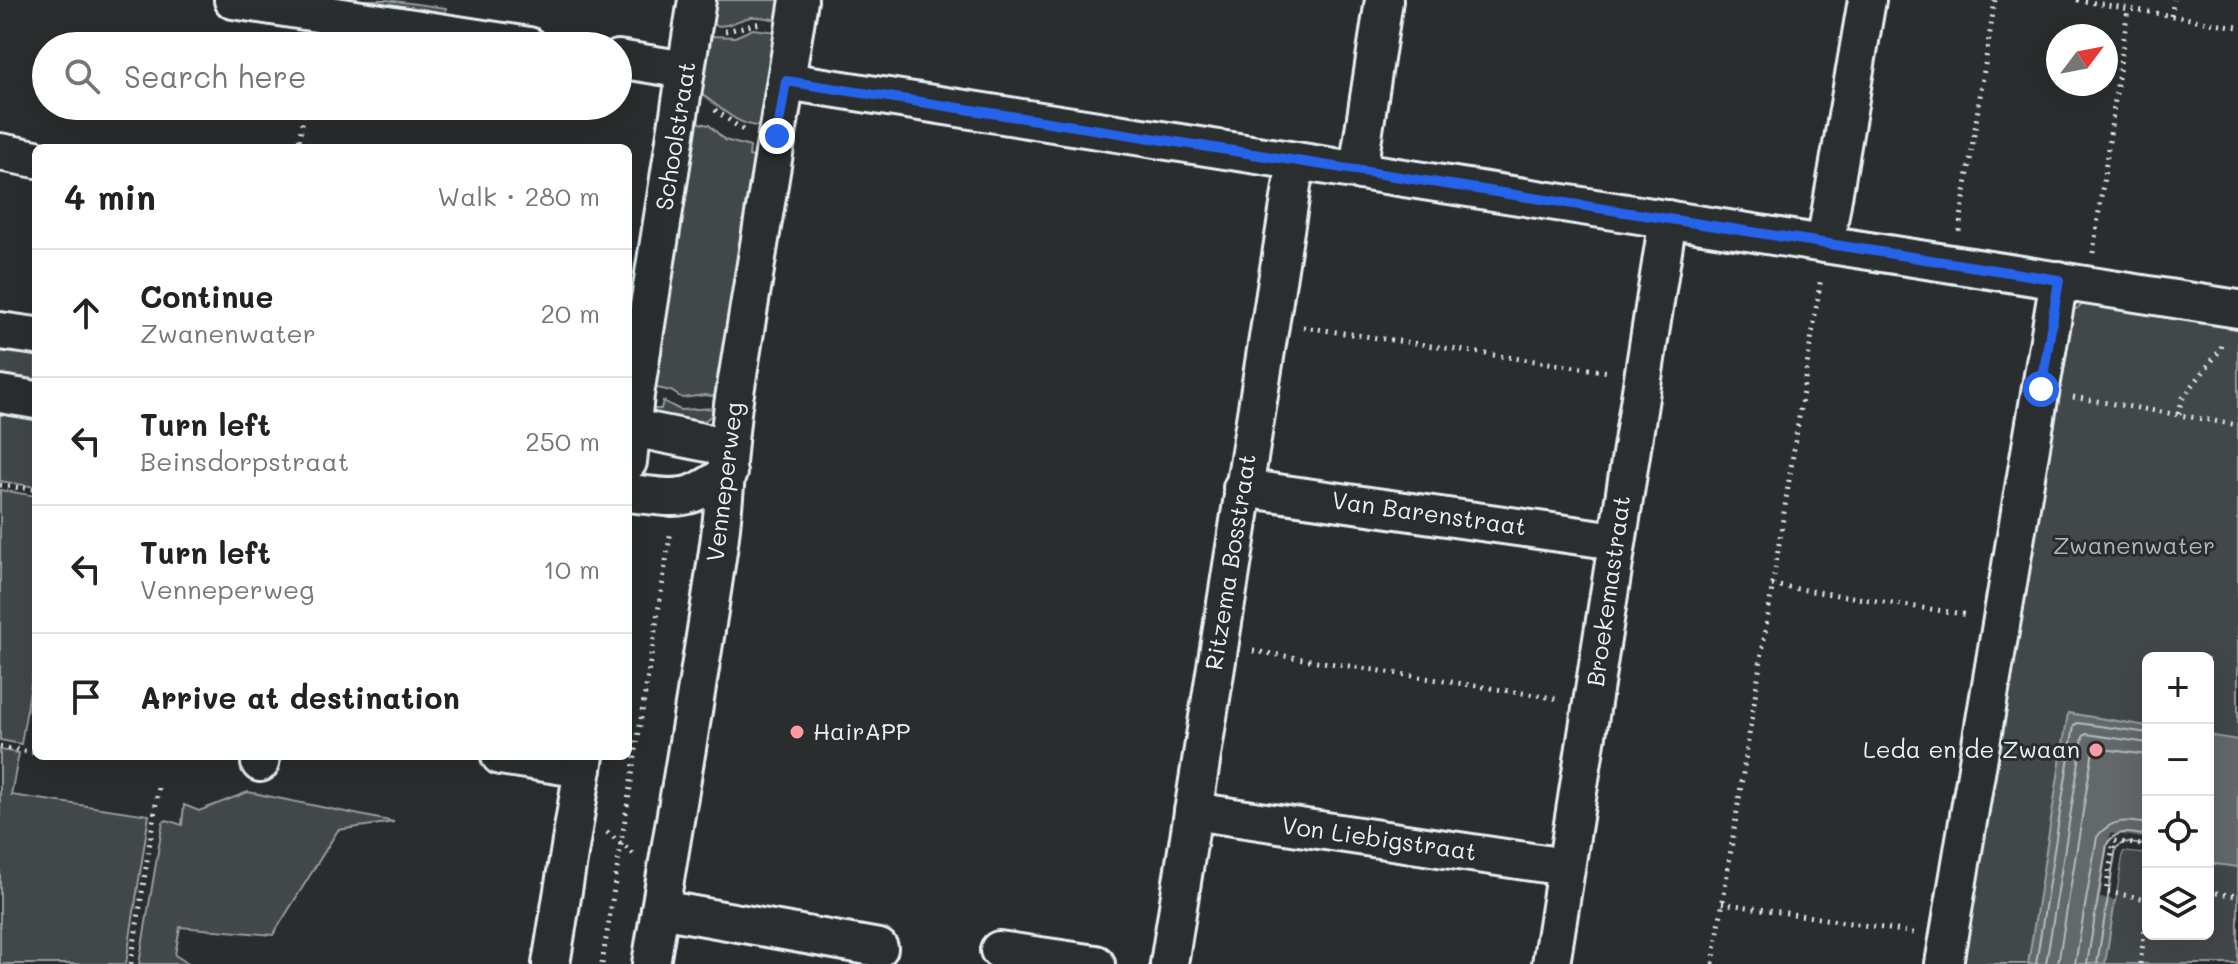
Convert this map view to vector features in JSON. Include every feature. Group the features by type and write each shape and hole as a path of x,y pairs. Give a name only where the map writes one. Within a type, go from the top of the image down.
{"street":[{"path":"233,0 439,32"},
{"name":"Schoolstraat","path":"632,420 697,0"},
{"name":"Venneperweg","path":"651,964 799,0"},
{"path":"1358,170 1384,0"},
{"path":"1825,244 1867,0"},
{"path":"632,61 686,70"},
{"path":"786,81 2232,308"},
{"path":"0,152 32,158"},
{"name":"Ritzema Bosstraat","path":"1169,964 1296,161"},
{"name":"Broekemastraat","path":"1551,964 1668,219"},
{"path":"1947,951 2041,389 2073,283"},
{"path":"0,331 32,335"},
{"path":"0,394 32,399"},
{"path":"632,440 728,460"},
{"path":"632,493 672,498 693,496 728,460"},
{"name":"Van Barenstraat","path":"1242,488 1616,541"},
{"path":"551,964 584,762 556,760"},
{"name":"Von Liebigstraat","path":"1193,811 1565,867"},
{"path":"662,895 879,948"},
{"path":"999,950 1096,964"}],"path":[{"path":"1954,264 1995,0"},
{"path":"2077,0 2238,27"},
{"path":"2171,16 2174,0"},
{"path":"2073,283 2128,9"},
{"path":"299,144 303,120"},
{"path":"1713,964 1825,244"},
{"path":"2179,414 2182,399 2221,349 2232,308"},
{"path":"1269,322 1642,377"},
{"path":"2041,389 2060,395 2238,425"},
{"path":"0,485 32,489"},
{"path":"602,964 671,529"},
{"path":"1772,585 2002,620"},
{"path":"1218,646 1592,704"},
{"path":"0,747 32,752"},
{"path":"131,964 159,784"},
{"path":"576,807 622,844 662,895"},
{"path":"2142,845 2114,841 2106,892 2142,898"},
{"path":"2214,893 2238,896"},
{"path":"1722,903 1947,951"},
{"path":"2140,964 2143,940"}],"green space":[{"path":"361,0 387,0 446,8 445,17 361,6"},
{"path":"715,0 782,0 779,20 751,17 728,25 711,25"},
{"path":"753,29 777,32 761,127 735,119 701,94 710,36 735,37"},
{"path":"695,122 709,125 725,140 750,147 749,156 756,158 719,397 682,398 671,391 652,387"},
{"name":"Zwanenwater","path":"2086,303 2238,324 2238,964 1960,964 2067,320 2074,310"},
{"path":"0,349 32,354 32,378 0,374"},
{"path":"650,399 653,399 653,409 661,409 663,401 680,410 715,408 713,414 701,424 655,416"},
{"path":"0,401 32,406 32,486 0,481"},
{"path":"0,490 32,495 32,678 21,744 0,740"},
{"path":"0,750 19,753 11,795 149,815 126,964 0,964"},
{"path":"248,792 394,822 338,830 273,935 180,927 175,955 189,964 139,964 163,822 167,820 182,825 184,805 199,811"}],"water":[{"path":"2068,713 2142,725 2142,853 2123,851 2105,964 2028,964"},
{"path":"2214,736 2238,740 2238,867 2214,864"}],"pier":[{"path":"2110,833 2142,838 2142,853 2123,851 2115,900 2100,898"}],"place":[{"name":"HairAPP","path":"797,732"},
{"name":"Leda en de Zwaan","path":"2096,750"}],"route":[{"path":"777,136 786,81 2059,280 2041,389"}]}
